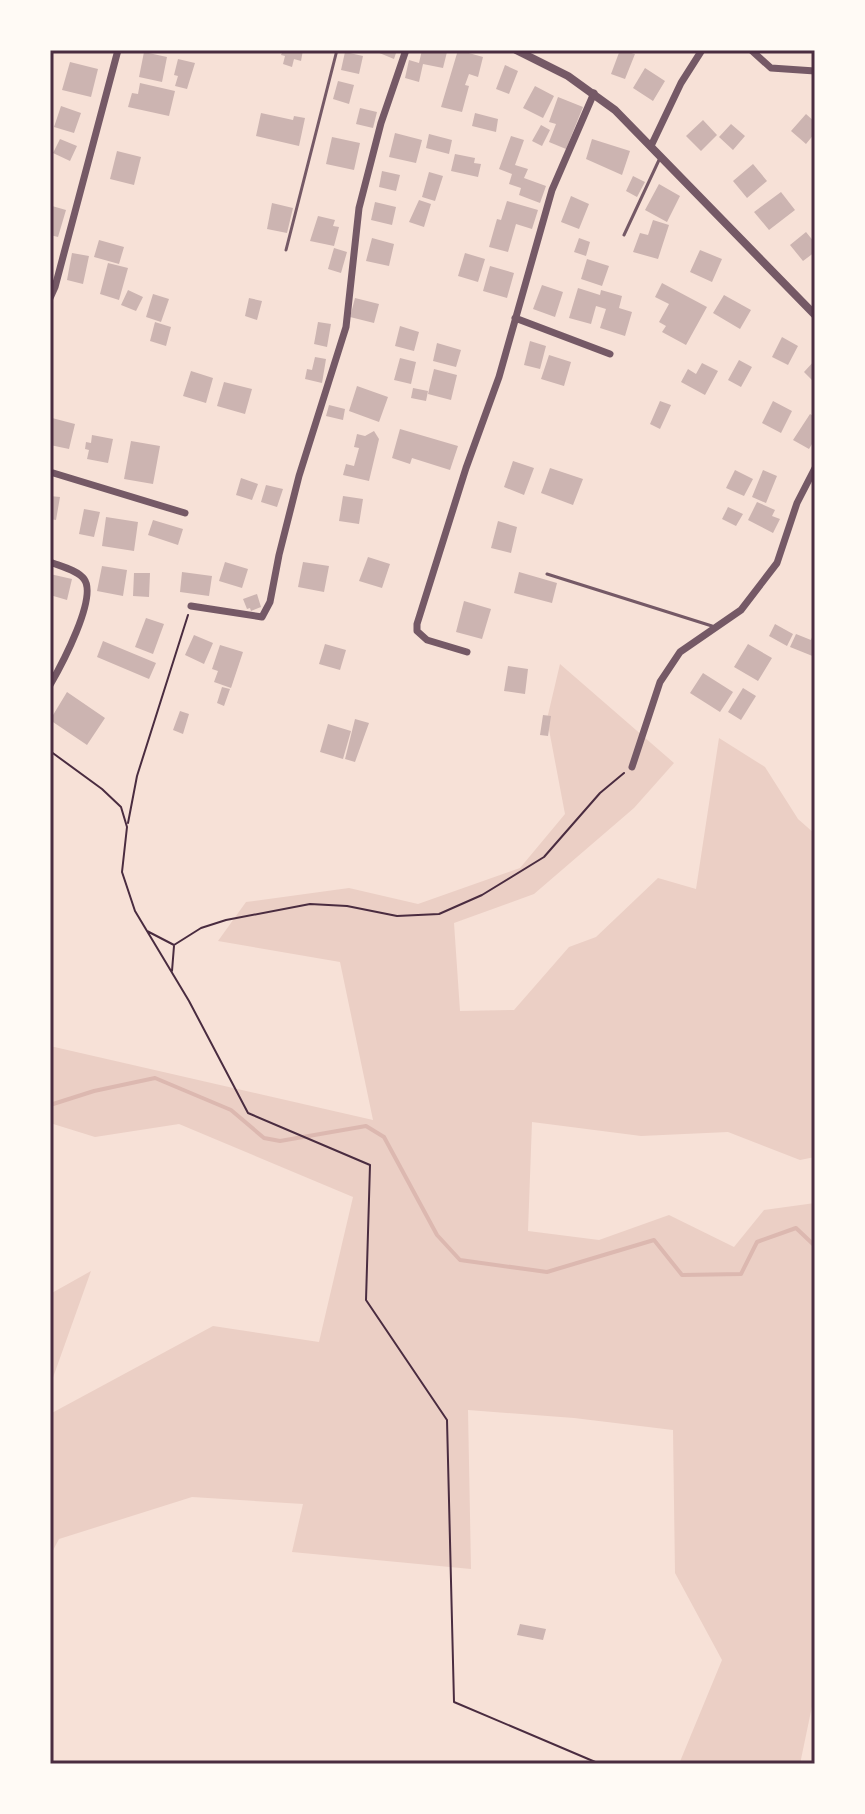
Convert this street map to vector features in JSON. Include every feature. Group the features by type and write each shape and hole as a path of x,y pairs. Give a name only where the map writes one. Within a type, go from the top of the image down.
{"street":[{"path":"50,298 118,50"},
{"path":"191,606 262,617 270,602 299,476 346,327 359,208 381,123 406,50"},
{"path":"516,50 594,93 661,156 815,315"},
{"path":"651,146 681,83 702,50"},
{"path":"751,50 771,68 815,71"},
{"path":"467,652 427,640 417,631 417,624 466,468 499,377 552,190 594,93"},
{"path":"515,318 610,354"},
{"path":"632,767 660,682 680,652 741,610 777,563 797,503 815,468"},
{"path":"50,472 185,513"},
{"path":"50,562 80,574 89,592 69,646 50,685"}],"lane":[{"path":"286,250 337,50"},
{"path":"624,235 661,156"},
{"path":"547,574 716,627"}],"path":[{"path":"191,606 137,776 127,827 122,872 135,911 248,1113 370,1165 366,1300 447,1420 454,1702 600,1764"},
{"path":"50,751 121,807 127,827"},
{"path":"174,945 201,928 310,904 347,906 397,916 439,914 482,895 544,857 600,793 632,767"},
{"path":"147,931 174,945"},
{"path":"172,973 174,945"}],"shaded area":[{"path":"560,664 674,763 634,808 534,894 454,923 460,1011 514,1010 569,947 596,937 658,878 696,889 719,738 765,767 798,819 815,834 815,1157 800,1160 728,1132 641,1136 532,1122 528,1231 599,1240 669,1215 734,1247 764,1210 815,1203 815,1692 800,1764 679,1764 722,1660 675,1573 673,1430 468,1410 471,1569 292,1552 303,1504 192,1497 59,1539 50,1556 50,1414 213,1326 319,1342 353,1197 179,1124 95,1137 50,1123 50,1046 373,1120 340,962 218,941 246,902 349,888 418,904 520,868 565,814 547,719"},
{"path":"91,1271 50,1386 50,1294"}],"building":[{"path":"283,50 303,50 301,61 294,59 292,67 283,64"},
{"path":"372,50 397,50 394,59"},
{"path":"422,50 447,52 443,68 423,64 419,82 405,78 409,60 419,63"},
{"path":"458,50 483,57 478,77 469,74 462,112 441,107"},
{"path":"620,50 635,54 625,79 611,74"},
{"path":"144,52 167,57 162,82 139,77"},
{"path":"345,52 363,56 359,74 341,70"},
{"path":"178,59 195,63 187,89 175,86"},
{"path":"70,62 98,69 91,97 62,90"},
{"path":"505,65 518,71 509,94 496,89"},
{"path":"645,68 665,81 653,101 633,88"},
{"path":"338,81 354,85 349,104 333,99"},
{"path":"140,83 175,91 169,116 128,107 132,93 138,94"},
{"path":"535,86 554,96 543,118 523,108"},
{"path":"558,97 583,107 566,149 549,142 556,124 549,122"},
{"path":"61,106 81,113 74,133 54,127"},
{"path":"360,108 377,112 373,128 356,124"},
{"path":"261,113 293,120 294,116 305,118 299,146 256,136"},
{"path":"475,113 498,119 496,132 472,126"},
{"path":"806,114 815,122 815,133 806,144 791,131"},
{"path":"703,120 717,135 701,151 686,136"},
{"path":"731,124 745,136 733,150 719,137"},
{"path":"541,125 550,130 542,146 532,141"},
{"path":"395,133 422,140 416,163 389,157"},
{"path":"429,134 452,140 449,154 426,148"},
{"path":"511,136 524,140 515,165 528,169 524,178 546,186 540,203 519,195 521,188 509,184 512,174 499,169"},
{"path":"332,137 360,143 354,170 326,164"},
{"path":"60,139 77,146 70,161 53,153"},
{"path":"592,139 630,151 622,175 586,159"},
{"path":"117,151 141,157 134,185 110,179"},
{"path":"455,154 475,158 474,163 481,164 478,177 451,171"},
{"path":"753,164 767,181 747,198 733,181"},
{"path":"382,171 400,175 396,191 379,187"},
{"path":"429,172 443,176 435,201 422,197"},
{"path":"633,176 645,182 637,197 626,191"},
{"path":"659,184 680,196 667,222 645,210"},
{"path":"781,192 795,210 769,230 754,212"},
{"path":"571,196 589,204 579,229 561,222"},
{"path":"419,200 431,204 424,227 409,222"},
{"path":"507,201 538,210 532,229 516,224 508,252 489,247 497,219 501,220"},
{"path":"375,202 396,207 392,225 371,220"},
{"path":"272,203 293,208 287,233 267,229"},
{"path":"52,206 66,210 58,237 50,235"},
{"path":"318,216 335,220 333,226 339,227 334,246 310,241"},
{"path":"653,220 669,225 658,259 633,252 640,233 648,235"},
{"path":"806,232 815,243 815,252 803,261 790,245"},
{"path":"372,238 394,244 389,266 366,261"},
{"path":"579,238 590,242 586,256 574,252"},
{"path":"99,240 124,247 119,264 94,257"},
{"path":"334,248 347,252 341,273 328,269"},
{"path":"700,250 722,259 712,282 690,272"},
{"path":"72,253 89,256 83,284 67,280"},
{"path":"465,253 485,259 478,282 458,276"},
{"path":"587,259 609,266 602,286 581,279"},
{"path":"108,263 128,268 119,300 100,294"},
{"path":"490,266 514,273 507,298 483,291"},
{"path":"662,283 707,307 686,345 662,332 666,326 659,322 669,304 655,297"},
{"path":"542,285 563,292 555,317 533,309"},
{"path":"578,288 600,295 601,290 622,296 619,308 632,312 625,336 600,328 606,309 596,306 591,324 569,318"},
{"path":"128,290 143,297 136,311 121,305"},
{"path":"153,294 169,299 161,322 146,317"},
{"path":"724,295 751,310 740,329 713,313"},
{"path":"249,298 262,301 257,320 245,316"},
{"path":"355,298 379,304 374,323 350,317"},
{"path":"155,322 171,327 166,346 150,341"},
{"path":"318,322 331,324 327,347 314,344"},
{"path":"400,326 419,332 414,351 395,346"},
{"path":"782,337 798,346 788,365 772,357"},
{"path":"530,341 546,346 540,369 524,365"},
{"path":"437,343 461,350 456,367 433,361"},
{"path":"549,355 571,362 564,386 541,379"},
{"path":"315,357 326,359 322,383 305,379 307,369 312,370"},
{"path":"400,358 416,362 411,384 394,380"},
{"path":"739,360 752,367 741,387 728,380"},
{"path":"815,360 815,383 804,372"},
{"path":"702,363 718,371 705,395 681,382 688,369 696,374"},
{"path":"434,369 457,375 451,400 428,394"},
{"path":"191,371 213,378 206,403 183,396"},
{"path":"224,382 252,389 245,414 217,406"},
{"path":"357,386 388,397 379,422 349,411"},
{"path":"413,388 428,391 426,401 411,398"},
{"path":"660,401 671,405 660,429 650,424"},
{"path":"773,401 792,411 781,433 762,423"},
{"path":"329,405 345,409 343,420 326,416"},
{"path":"810,414 815,417 815,439 809,449 793,440"},
{"path":"52,418 75,424 69,449 50,445"},
{"path":"400,429 458,446 450,470 412,458 410,464 392,458"},
{"path":"374,431 379,439 369,481 343,475 346,464 354,466 359,448 354,447 357,434 365,436"},
{"path":"92,435 113,439 108,463 87,459 89,450 85,449 86,442 91,443"},
{"path":"131,441 160,446 153,484 124,479"},
{"path":"513,461 534,468 524,495 504,487"},
{"path":"550,468 583,479 573,505 541,493"},
{"path":"735,470 753,479 744,496 726,488"},
{"path":"763,470 777,476 766,503 752,497"},
{"path":"241,478 258,484 252,500 236,495"},
{"path":"266,485 283,489 277,507 261,502"},
{"path":"50,496 60,497 56,520 50,519"},
{"path":"343,496 363,499 359,524 339,521"},
{"path":"757,502 775,510 772,516 780,519 773,533 748,520"},
{"path":"728,507 743,514 736,526 722,519"},
{"path":"84,509 100,512 94,537 79,534"},
{"path":"106,517 138,522 134,551 102,546"},
{"path":"153,520 183,529 178,545 148,535"},
{"path":"498,521 517,527 511,553 491,548"},
{"path":"368,557 390,564 382,588 359,581"},
{"path":"225,562 248,569 242,588 219,581"},
{"path":"303,562 329,566 324,592 298,587"},
{"path":"102,566 127,570 123,596 97,591"},
{"path":"182,572 212,576 209,596 180,592"},
{"path":"519,572 557,583 552,603 514,593"},
{"path":"134,573 150,573 149,597 133,596"},
{"path":"50,574 72,579 67,600 50,595"},
{"path":"257,594 261,607 251,611 247,609 243,599"},
{"path":"464,601 491,609 482,639 456,632"},
{"path":"146,618 164,624 153,654 135,647"},
{"path":"775,624 793,634 787,646 769,636"},
{"path":"815,629 815,657 790,647 796,634 811,640"},
{"path":"194,635 213,643 204,664 185,655"},
{"path":"103,641 156,663 149,679 97,657"},
{"path":"325,644 346,650 340,670 319,664"},
{"path":"748,644 772,658 758,681 734,667"},
{"path":"220,645 243,652 231,688 214,682 218,671 212,669"},
{"path":"508,666 528,669 525,694 504,691"},
{"path":"703,673 733,692 720,712 690,693"},
{"path":"222,687 230,689 224,706 217,703"},
{"path":"743,688 756,696 741,720 728,712"},
{"path":"67,692 105,718 87,745 50,720"},
{"path":"180,711 189,714 183,734 173,730"},
{"path":"543,715 551,716 548,736 540,735"},
{"path":"355,719 369,723 355,762 345,759"},
{"path":"328,724 351,731 343,759 320,752"},
{"path":"520,1624 546,1629 543,1640 517,1635"}],"waterway":[{"path":"50,1105 94,1091 155,1078 231,1110 264,1138 280,1141 366,1126 384,1137 437,1235 460,1260 547,1272 654,1240 682,1275 741,1274 757,1242 796,1228 815,1246"}]}
